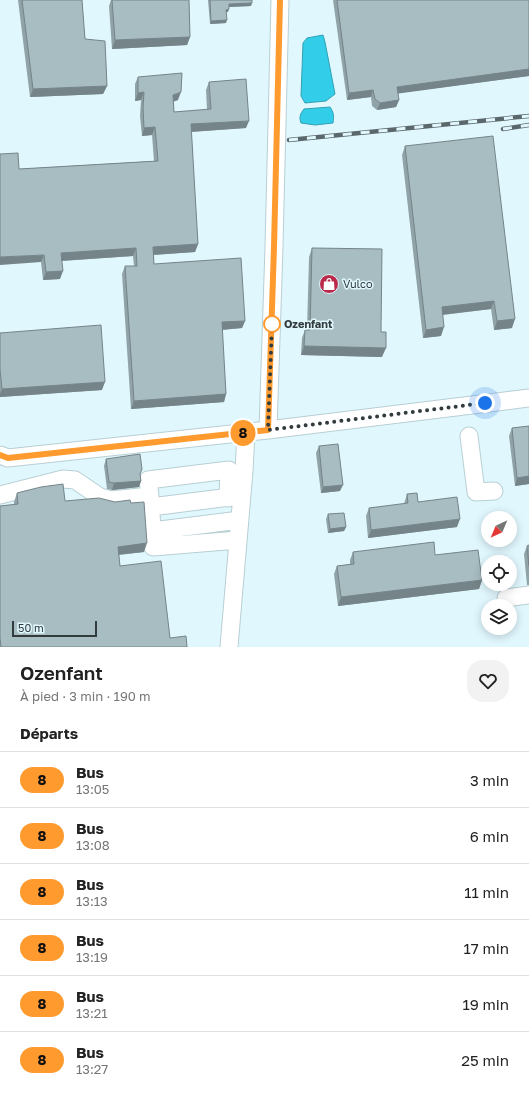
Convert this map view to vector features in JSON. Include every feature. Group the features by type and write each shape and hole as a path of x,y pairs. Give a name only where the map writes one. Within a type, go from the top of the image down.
{"street":[{"path":"268,430 280,0"},
{"path":"0,455 8,458 268,430 529,398"},
{"path":"235,497 246,432"},
{"path":"469,436 476,492 494,491"},
{"path":"229,647 240,520 229,470 148,480 154,547 238,540"},
{"path":"0,494 63,479 76,480 100,497 111,500 150,502 235,497"},
{"path":"152,531 240,520"},
{"path":"506,598 529,595"}],"water":[{"path":"323,35 335,94 326,101 305,103 301,96 303,43 307,38"},
{"path":"330,107 334,118 333,123 315,125 301,123 300,116 304,109"}],"building":[{"path":"22,0 82,0 85,39 105,41 107,86 33,89"},
{"path":"112,0 189,0 190,37 115,40"},
{"path":"210,0 252,0 252,3 229,4 229,9 226,10 227,20 211,21"},
{"path":"337,0 529,0 529,69 397,87 399,100 380,103 375,99 373,90 349,93"},
{"path":"182,73 181,92 173,95 174,112 211,109 209,82 246,79 249,121 191,124 198,244 153,247 154,264 241,258 245,321 222,322 226,394 134,401 125,266 137,266 136,248 61,253 63,271 46,272 44,255 0,257 0,154 18,153 19,169 158,161 155,127 144,128 144,92 138,93 138,77"},
{"path":"493,136 515,319 497,321 494,301 442,307 444,327 426,330 405,146"},
{"path":"312,248 382,249 381,332 386,332 386,348 304,346 305,330 310,330"},
{"path":"101,325 105,382 2,389 0,369 0,333"},
{"path":"529,426 529,476 517,478 512,428"},
{"path":"338,444 343,485 323,487 319,446"},
{"path":"140,454 142,469 140,474 141,481 109,482 106,459"},
{"path":"63,484 65,501 99,498 115,502 130,500 131,503 144,502 147,543 118,547 120,566 161,561 170,638 186,636 187,647 1,647 0,506 18,504 17,493 41,487"},
{"path":"417,493 418,502 457,497 460,519 371,530 369,508 408,503 407,494"},
{"path":"344,513 346,527 330,529 328,514"},
{"path":"434,542 435,555 478,550 481,580 341,597 337,566 354,564 353,552"},
{"path":"529,545 529,566 527,546"}],"railway":[{"path":"289,140 529,116"},
{"path":"503,129 529,125"}],"bus line":[{"name":"8","path":"0,455 8,458 268,430 280,0"}],"place":[{"name":"Vulco","path":"329,284"},
{"name":"Ozenfant","path":"272,324"}],"route":[{"path":"272,324 268,430 485,403"}]}
